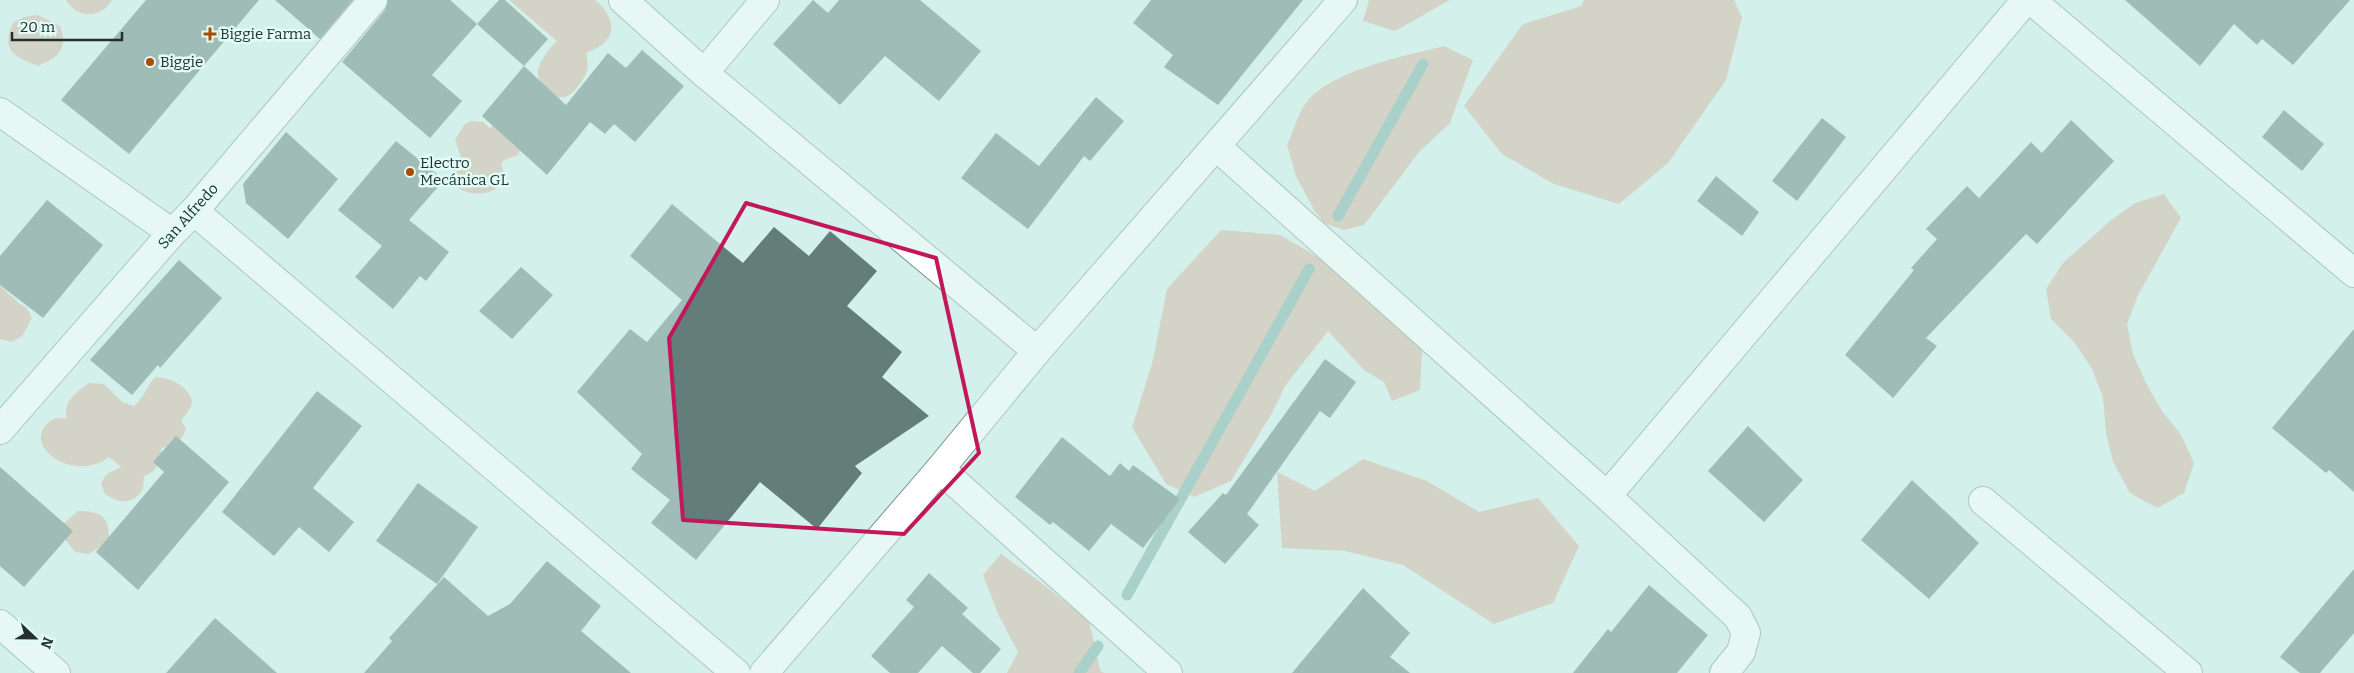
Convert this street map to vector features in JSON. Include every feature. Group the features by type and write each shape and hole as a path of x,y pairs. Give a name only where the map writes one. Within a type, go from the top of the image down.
{"street":[{"name":"San Alfredo","path":"0,430 194,210 373,0"},
{"path":"623,0 704,73 1037,351"},
{"path":"704,73 766,0"},
{"path":"764,673 940,469 1037,351 1217,147 1343,0"},
{"path":"1607,496 2026,0"},
{"path":"2031,0 2354,273"},
{"path":"0,112 172,233"},
{"path":"1217,147 1607,496 1738,617 1746,634 1741,652 1724,673"},
{"path":"194,210 736,673"},
{"path":"940,469 1168,673"},
{"path":"1983,500 2188,673"},
{"path":"0,624 56,673"}],"highlighted area":[{"path":"746,203 936,258 979,453 904,534 683,520 669,338"}],"shaded area":[{"path":"66,0 112,0 101,11 89,14 77,11"},
{"path":"509,0 595,0 608,15 611,22 609,37 605,43 587,52 588,66 584,78 568,96 560,98 550,94 542,85 538,75 541,62 557,41"},
{"path":"1369,0 1450,0 1395,31 1363,21"},
{"path":"1584,0 1734,0 1742,17 1726,80 1668,163 1619,204 1554,184 1502,154 1464,106 1523,24 1581,6"},
{"path":"38,15 60,26 63,41 60,51 56,55 38,66 12,52 8,40 13,23 24,17"},
{"path":"1444,46 1473,60 1450,123 1419,152 1364,225 1344,230 1324,223 1314,210 1296,176 1287,145 1303,107 1318,91 1350,73"},
{"path":"471,121 483,122 490,128 497,122 520,151 518,155 504,160 501,164 503,179 496,188 486,193 473,193 461,189 453,182 452,171 461,157 455,140 464,125"},
{"path":"2164,194 2181,218 2138,295 2127,324 2133,354 2146,383 2162,411 2181,435 2194,463 2184,493 2157,508 2130,493 2113,462 2106,433 2103,397 2092,369 2075,343 2051,319 2046,289 2063,263 2110,221 2135,203"},
{"path":"1221,230 1280,235 1325,261 1422,350 1420,390 1392,401 1384,382 1364,370 1328,331 1285,386 1272,413 1231,481 1194,497 1166,484 1132,427 1152,364 1167,289"},
{"path":"0,286 27,308 32,318 22,336 12,342 0,339"},
{"path":"155,377 172,380 186,390 192,400 191,407 181,421 186,428 182,437 174,444 161,448 161,457 158,465 152,472 144,476 143,489 135,498 121,501 105,494 101,484 104,477 121,467 109,457 95,464 80,466 66,464 54,458 45,449 41,439 43,429 54,419 67,418 66,412 69,402 76,393 89,383 104,384 122,402 134,406"},
{"path":"1363,459 1427,481 1479,512 1538,498 1579,546 1553,603 1494,624 1403,565 1345,551 1282,548 1277,472 1315,491"},
{"path":"78,511 94,512 104,518 108,527 108,543 88,554 75,552 62,535 62,525"},
{"path":"1001,554 1043,584 1089,621 1100,670 1104,673 1007,673 1018,652 998,614 983,575"}],"building":[{"name":"Biggie","path":"146,0 259,0 129,154 61,100"},
{"path":"275,0 353,0 320,39"},
{"path":"388,0 450,0 477,24 432,75 462,101 430,138 342,62 385,10"},
{"path":"499,0 505,0 548,39 524,66 477,24"},
{"path":"813,0 828,13 839,0 920,0 981,51 939,101 885,56 840,105 773,44"},
{"path":"1151,0 1303,0 1218,105 1164,67 1173,55 1133,23"},
{"path":"2125,0 2350,0 2293,65 2262,39 2257,45 2234,24 2200,66"},
{"path":"642,50 684,86 635,142 614,124 605,134 590,122 547,175 482,116 524,66 566,105 608,53 626,68"},
{"path":"1096,97 1124,121 1090,161 1084,156 1028,229 961,178 996,133 1039,166"},
{"path":"2284,110 2324,144 2302,171 2262,137"},
{"path":"1822,118 1846,137 1797,201 1772,181"},
{"path":"2071,120 2114,161 2037,244 2026,234 1926,338 1937,346 1893,398 1845,355 1914,270 1911,268 1937,239 1926,229 1967,186 1979,198 2031,142 2042,153"},
{"path":"286,132 338,179 288,239 246,203 243,184"},
{"path":"396,141 444,180 409,220 449,252 426,281 420,276 393,309 355,277 382,246 338,210"},
{"path":"1716,176 1759,212 1742,236 1697,201"},
{"path":"47,200 103,245 43,318 0,285 0,256"},
{"path":"672,204 743,263 774,227 809,256 830,231 877,271 847,306 902,352 882,377 929,416 855,466 862,473 817,529 760,482 696,560 651,523 670,500 631,469 642,454 577,392 630,329 647,342 682,300 630,256"},
{"path":"179,260 222,298 160,368 158,365 132,395 90,360"},
{"path":"521,267 553,295 512,339 479,311"},
{"path":"2354,329 2354,492 2329,470 2326,473 2272,428"},
{"path":"1325,359 1356,382 1330,418 1320,411 1247,514 1259,525 1225,564 1188,532 1223,493 1226,495"},
{"path":"317,391 362,426 313,488 354,522 329,552 299,527 274,556 222,512"},
{"path":"1748,426 1803,480 1764,522 1708,471"},
{"path":"176,436 229,482 138,590 96,552 164,472 153,462"},
{"path":"1062,437 1110,476 1120,463 1129,471 1133,465 1180,499 1143,548 1111,524 1089,551 1053,522 1050,525 1015,497"},
{"path":"0,467 73,531 24,587 0,566"},
{"path":"1912,480 1979,543 1929,599 1861,540"},
{"path":"418,483 478,527 437,584 376,541"},
{"path":"547,561 601,606 581,631 631,673 364,673 392,641 389,638 444,577 488,616 510,604"},
{"path":"2354,569 2354,633 2320,673 2300,673 2280,657"},
{"path":"929,573 968,608 962,614 1001,649 980,673 973,673 942,646 918,673 890,673 871,656 914,607 906,600"},
{"path":"1649,585 1708,635 1677,673 1573,673 1608,629 1611,632"},
{"path":"1363,588 1410,633 1390,657 1410,673 1292,673"},
{"path":"215,618 277,673 166,673"}],"waterway":[{"path":"1338,216 1423,64"},
{"path":"1127,595 1309,269"},
{"path":"1079,673 1098,646"}],"place":[{"name":"Biggie Farma","path":"210,34"},
{"name":"Biggie","path":"150,62"},
{"name":"Electro Mecánica GL","path":"410,172"}]}
